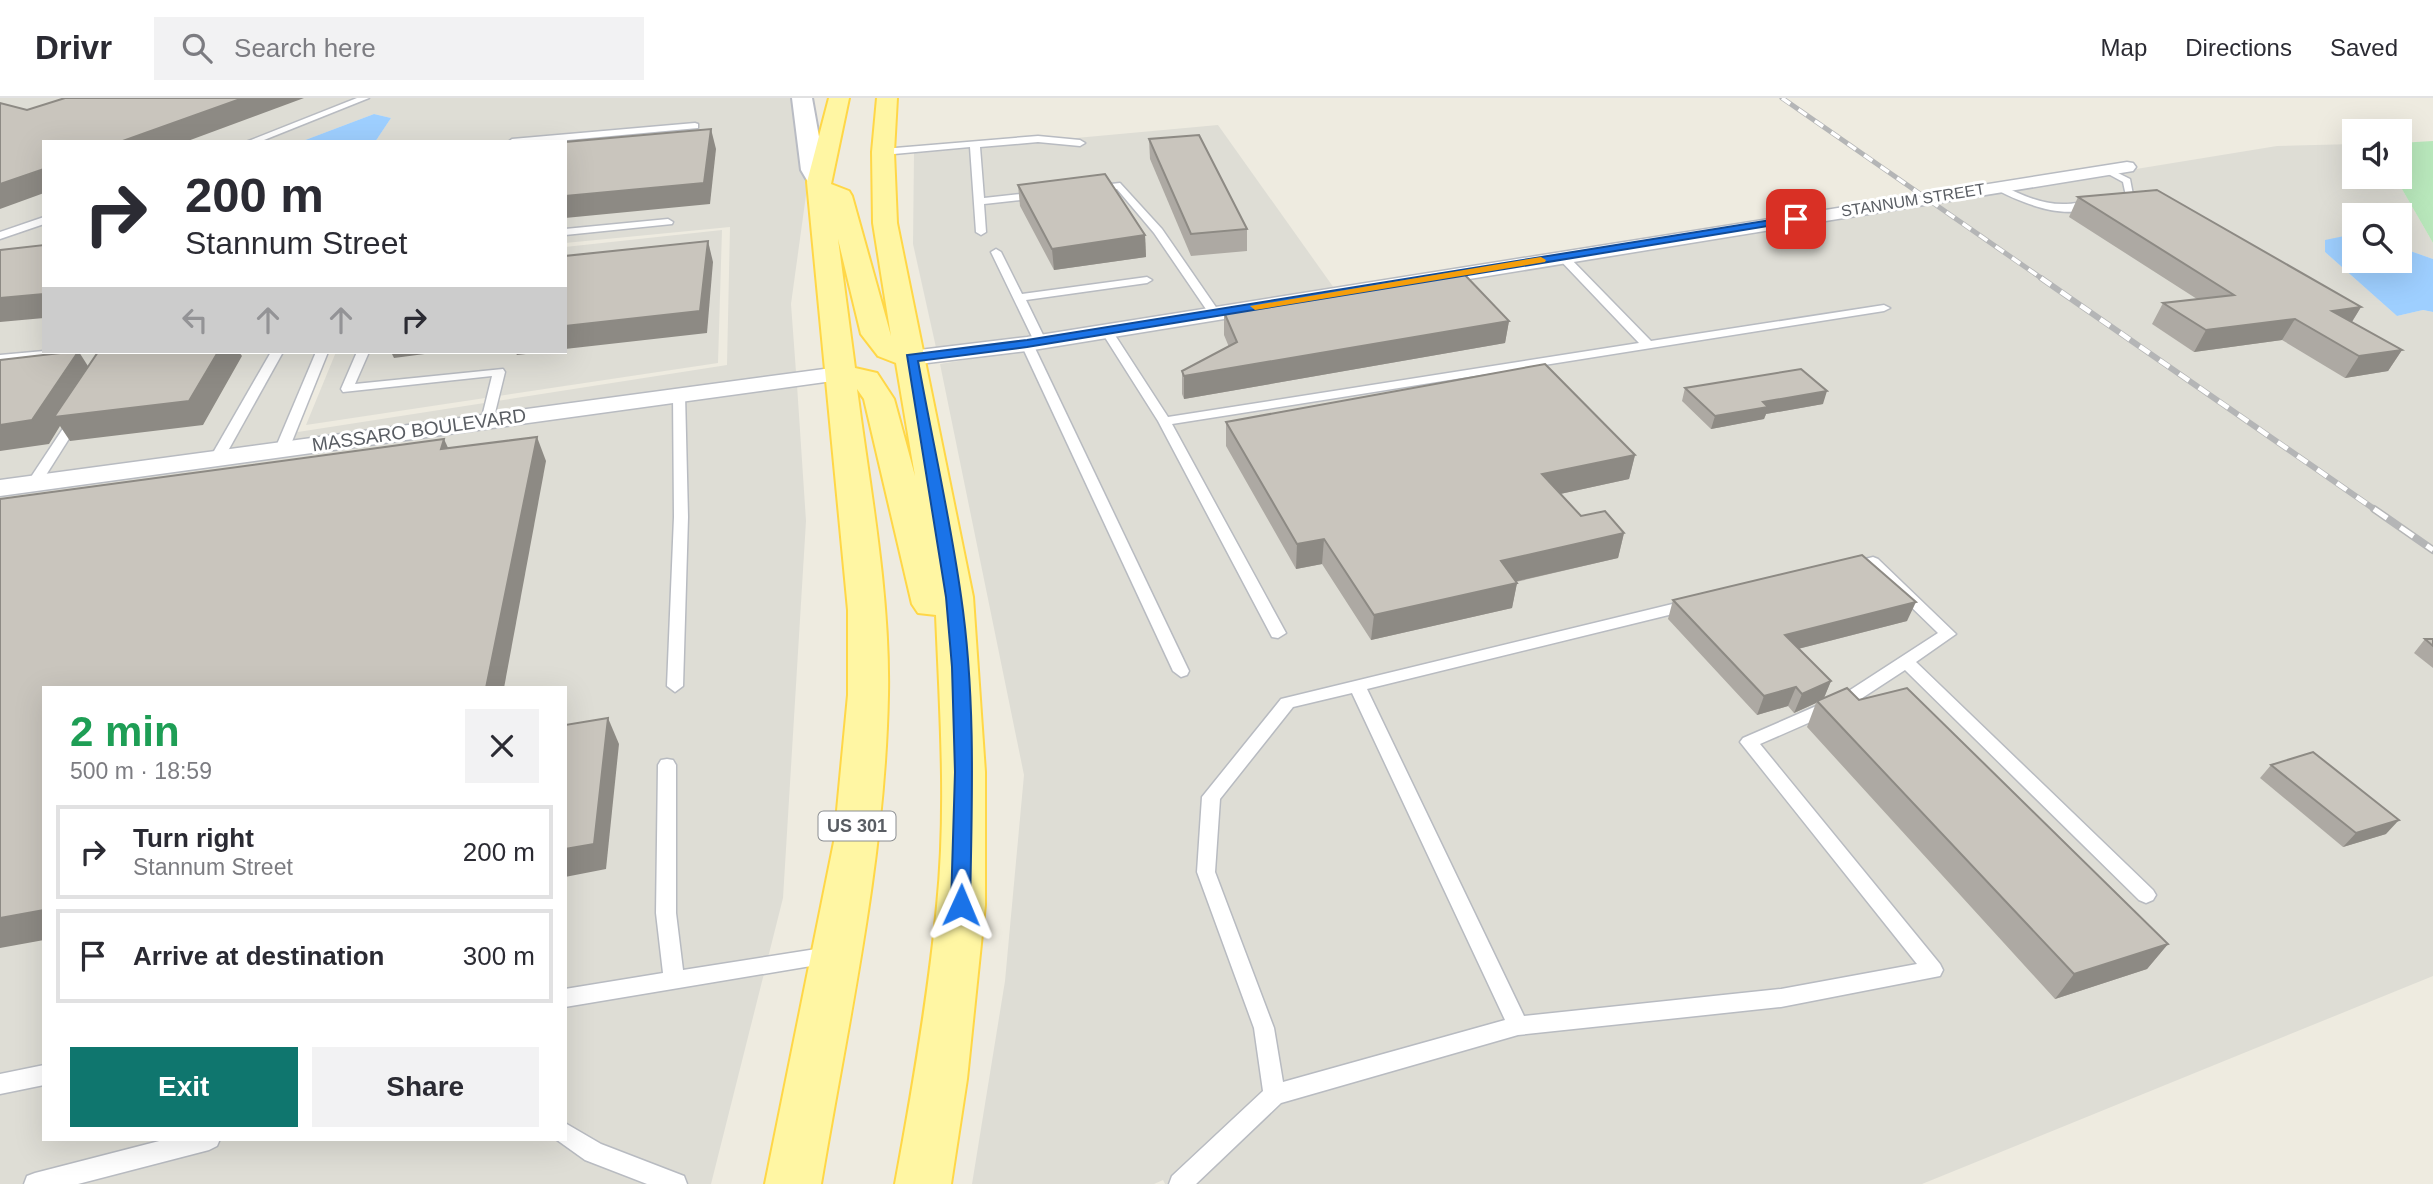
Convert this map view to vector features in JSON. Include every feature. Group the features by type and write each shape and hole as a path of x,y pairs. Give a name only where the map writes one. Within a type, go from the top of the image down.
{"main road":[{"path":"802,98 813,170 819,184 840,196 875,334 888,350 911,358"},
{"name":"US 301","path":"793,1184 856,842 868,695 867,610 838,374 819,184 839,98"},
{"path":"887,98 883,152 885,223 954,597 964,772 961,905 941,1079 923,1184"},
{"path":"838,374 866,379 873,386 933,612 956,629"}],"street":[{"name":"STANNUM STREET","path":"911,358 1034,343 2127,167"},
{"name":"MASSARO BOULEVARD","path":"0,488 838,374"}],"lane":[{"path":"255,140 365,98"},
{"path":"535,140 695,126"},
{"path":"883,152 1038,139 1080,143"},
{"path":"975,146 981,232"},
{"path":"1998,187 2034,204 2061,210 2131,198 2127,181 2106,170"},
{"path":"1081,190 1120,186 1158,231 1214,313"},
{"path":"979,202 1056,193"},
{"path":"0,236 42,221"},
{"path":"567,232 668,222"},
{"path":"996,252 1019,298 1034,343 1181,671"},
{"path":"1563,257 1648,345"},
{"path":"1019,298 1147,280"},
{"path":"1164,421 1884,308"},
{"path":"1107,331 1164,421 1278,633"},
{"path":"0,359 48,354"},
{"path":"217,458 276,354"},
{"path":"282,449 321,354"},
{"path":"362,354 347,389 499,372 487,421"},
{"path":"675,686 681,517 679,394"},
{"path":"34,483 83,407"},
{"path":"1180,1184 1274,1095 1518,1026 1781,998 1933,970 1749,742 1850,698 1948,634 1873,562 1834,571"},
{"path":"1274,1095 1265,1028 1206,872 1211,797 1287,703 1703,602"},
{"path":"1906,662 2146,895"},
{"path":"1357,686 1518,1026"},
{"path":"667,765 666,913 674,981"},
{"path":"567,998 836,954"},
{"path":"0,1084 42,1074"},
{"path":"567,1134 593,1152 676,1184"},
{"path":"35,1184 201,1141"}],"shaded area":[{"path":"0,98 792,98 807,188 791,304 796,372 0,481"},
{"path":"1218,125 1334,288 937,352 913,244 914,153"},
{"path":"2342,144 2342,189 2402,189 2410,203 2342,203 2342,237 2325,241 2325,252 2342,267 2342,273 2349,273 2397,316 2423,310 2433,312 2433,976 1922,1184 1165,1184 1163,1180 1154,1184 972,1184 1005,981 1024,775 940,364 2277,146"},
{"path":"2412,207 2433,243 2433,259 2412,252"},
{"path":"722,230 718,363 306,425 335,354 567,354 567,247"},
{"path":"797,385 806,521 783,898 711,1184 0,1184 0,496"}],"green space":[{"path":"2433,141 2433,243 2402,189 2412,189 2412,142"}],"water":[{"path":"374,114 391,118 376,140 305,140"},
{"path":"2342,236 2342,267 2325,252 2325,240"},
{"path":"2412,252 2433,259 2433,312 2423,310 2397,316 2349,273 2412,273"}],"building":[{"path":"65,98 243,98 126,140 42,140 42,170 0,184 0,103 27,110"},
{"path":"711,129 704,183 567,196 567,142"},
{"path":"1199,135 1247,229 1191,234 1149,139"},
{"path":"1105,174 1145,235 1052,249 1018,185"},
{"path":"2157,190 2361,307 2332,311 2402,350 2359,356 2295,319 2206,330 2163,303 2234,295 2078,197"},
{"path":"708,241 700,311 567,326 567,256"},
{"path":"42,245 42,294 0,298 0,250"},
{"path":"1464,274 1509,321 1184,376 1182,371 1237,342 1224,312"},
{"path":"77,354 32,420 0,425 0,360"},
{"path":"97,354 217,354 189,401 54,417"},
{"path":"1545,364 1635,455 1542,474 1581,516 1605,511 1624,533 1501,561 1517,583 1374,615 1324,539 1297,544 1226,422"},
{"path":"1801,369 1827,391 1763,402 1768,407 1715,416 1685,388"},
{"path":"537,437 486,686 42,686 42,910 0,918 0,499 444,439 441,449"},
{"path":"1862,555 1916,602 1785,635 1831,681 1802,694 1796,687 1764,696 1673,600"},
{"path":"1847,688 1859,700 1907,688 2168,944 2074,974 1817,701"},
{"path":"608,718 594,844 567,849 567,725"},
{"path":"2313,752 2399,820 2356,833 2271,765"}],"railway":[{"path":"1782,98 2044,280"},
{"path":"2041,278 2377,511"},
{"path":"2374,509 2433,550"}],"slow traffic":[{"path":"1255,306 1541,260"}],"route":[{"path":"961,905 964,772 954,597 911,358 1027,344 1796,219"}]}
